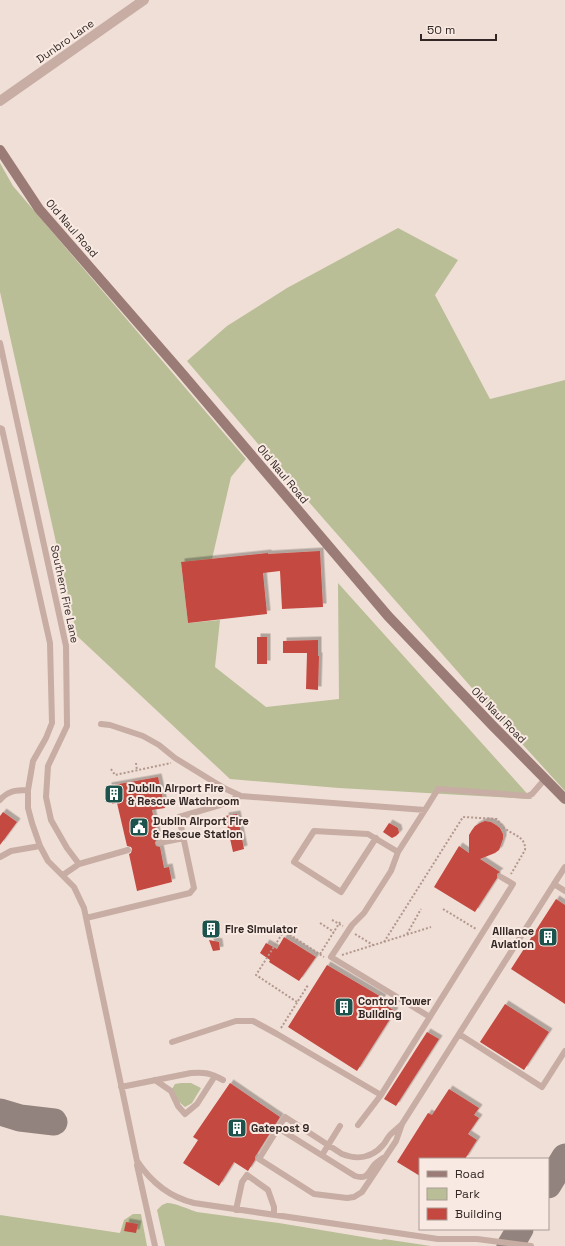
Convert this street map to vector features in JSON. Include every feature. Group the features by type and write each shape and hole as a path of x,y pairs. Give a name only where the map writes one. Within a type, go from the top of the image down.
{"main road":[{"name":"Old Naul Road","path":"0,150 39,209 180,371 388,616 565,799"}],"street":[{"name":"Dunbro Lane","path":"0,101 144,0"}],"lane":[{"name":"Southern Fire Lane","path":"0,343 66,646 67,726 48,766 46,797 51,820 67,848 79,864"},
{"path":"0,420 50,643 52,723 34,761 28,790 28,808 40,846 48,861 74,887 84,908 155,1246"},
{"path":"101,724 110,725 143,736 159,745 175,758 201,774 241,796 425,810"},
{"path":"430,1017 331,957 352,925 364,913 391,871 398,852 438,789 528,796 532,794 545,779"},
{"path":"0,800 9,792 16,790 28,790"},
{"path":"86,918 190,893 194,888 179,817 220,805 241,796"},
{"path":"376,838 341,892 294,862 314,831 368,834 376,838 398,852"},
{"path":"159,843 184,838"},
{"path":"0,857 11,852 40,846"},
{"path":"63,875 79,864 128,850"},
{"path":"402,1124 389,1136 378,1151 363,1157 350,1157 328,1145 285,1117 258,1159 314,1194 347,1198 362,1192 396,1141 402,1124 565,867"},
{"path":"358,1125 381,1095 513,884 504,879"},
{"path":"554,884 565,891"},
{"path":"172,1042 236,1021 253,1021 381,1095"},
{"path":"459,1034 542,1087 565,1051"},
{"path":"121,1088 155,1080 202,1072 208,1072 223,1080"},
{"path":"155,1080 171,1092 178,1106 185,1114 197,1104 216,1076"},
{"path":"322,1155 340,1126"},
{"path":"278,1128 360,1178 367,1175 376,1163 386,1157"},
{"path":"137,1161 149,1178 160,1187 180,1198 194,1203 438,1240 477,1239 531,1246"},
{"path":"236,1210 242,1182 246,1174 268,1190 274,1207 274,1215"}],"path":[{"path":"136,763 137,771"},
{"path":"111,768 114,775 173,763"},
{"path":"384,942 463,817 497,819 502,827 523,840 525,850 504,879"},
{"path":"443,908 482,933"},
{"path":"407,934 421,909"},
{"path":"320,954 340,922"},
{"path":"320,923 334,932"},
{"path":"297,1002 256,975 284,931 324,957 331,957 346,955 431,927"},
{"path":"277,1034 308,986"}],"green space":[{"path":"0,163 13,186 246,459 231,477 212,559 181,563 188,623 220,620 215,667 266,707 339,699 338,583 532,799 339,788 230,779 77,636 0,292"},
{"path":"398,228 458,260 435,295 490,399 565,380 565,791 493,712 187,361 227,326 287,288"},
{"path":"191,1083 201,1088 192,1103 185,1107 178,1101 172,1089 175,1084"},
{"path":"167,1203 178,1205 197,1212 279,1223 381,1240 384,1239 431,1246 165,1246 157,1210 162,1205"},
{"path":"133,1214 141,1214 147,1246 0,1246 0,1215 120,1233 124,1220"}],"building":[{"path":"320,551 323,607 282,609 280,571 263,573 267,614 188,623 181,562 268,553"},
{"path":"257,637 267,637 267,664 257,664"},
{"path":"318,640 318,690 306,689 307,653 283,653 283,641"},
{"name":"Dublin Airport Fire & Rescue Station","path":"158,777 165,808 152,810 158,839 155,843 156,846 160,847 164,868 169,867 172,882 137,891 129,854 131,853 132,849 131,847 127,846 117,803 112,804 108,795 108,786"},
{"path":"3,812 17,822 0,845 0,816"},
{"path":"237,814 244,849 233,852 225,816"},
{"path":"485,821 491,822 500,828 503,834 503,839 499,850 480,859 500,872 497,874 497,878 475,912 434,887 459,846 469,853 469,835 475,826"},
{"path":"389,823 398,828 399,833 392,838 383,832"},
{"name":"Alliance Aviation","path":"556,899 565,905 565,1004 511,969"},
{"path":"284,937 316,957 299,981 269,962 270,960 260,953 266,943 277,949"},
{"path":"209,940 219,942 220,950 213,951"},
{"name":"Control Tower Building","path":"327,965 383,998 380,1002 395,1011 357,1071 288,1027"},
{"path":"505,1004 549,1032 524,1070 480,1042"},
{"path":"427,1032 439,1039 396,1106 384,1099"},
{"name":"Gatepost 9","path":"230,1083 280,1117 248,1171 234,1162 219,1186 183,1163 198,1140 193,1137"},
{"path":"449,1089 479,1108 474,1115 479,1118 468,1134 477,1140 466,1158 419,1158 419,1175 397,1162 428,1113 432,1115"},
{"path":"126,1222 138,1224 136,1233 124,1231"}],"taxiway":[{"path":"0,1112 20,1118 54,1122"},
{"path":"549,1183 565,1157"},
{"path":"510,1246 519,1230"}],"place":[{"name":"Dublin Airport Fire & Rescue Watchroom","path":"114,794"},
{"name":"Dublin Airport Fire & Rescue Station","path":"139,827"},
{"name":"Fire Simulator","path":"211,929"},
{"name":"Alliance Aviation","path":"548,937"},
{"name":"Control Tower Building","path":"344,1007"},
{"name":"Gatepost 9","path":"237,1128"}]}
